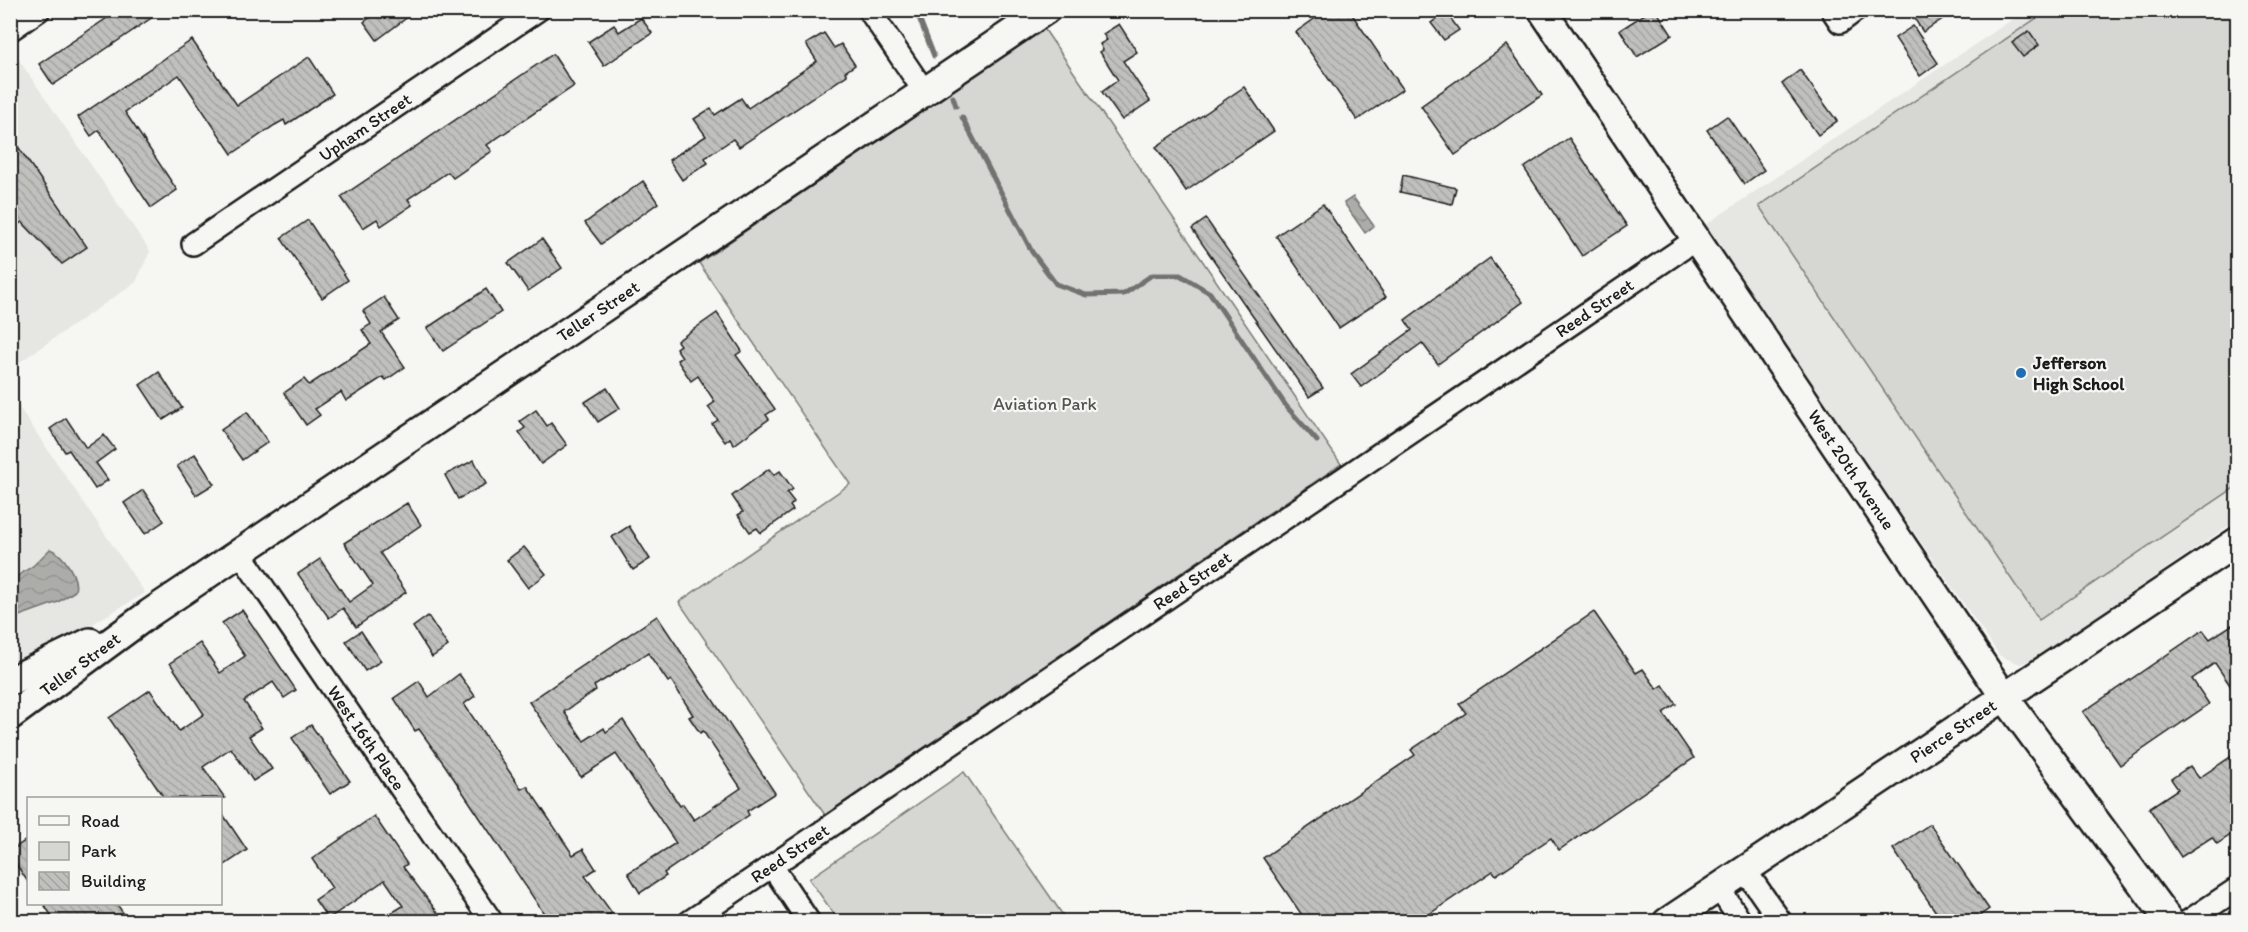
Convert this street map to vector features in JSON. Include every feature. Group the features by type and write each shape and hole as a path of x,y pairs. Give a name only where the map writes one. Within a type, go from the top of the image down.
{"street":[{"path":"10,30 39,10"},
{"name":"Upham Street","path":"193,244 538,10"},
{"path":"869,10 924,91"},
{"name":"Teller Street","path":"10,716 150,613 1046,10"},
{"name":"West 20th Avenue","path":"1542,10 2003,695 2170,921"},
{"name":"Reed Street","path":"689,921 1695,240"},
{"name":"Pierce Street","path":"1667,921 2003,695 2238,542"},
{"name":"West 16th Place","path":"240,553 492,921"},
{"name":"Teller Street","path":"10,681 150,613"},
{"path":"772,866 809,921"},
{"path":"1745,870 1781,921"},
{"path":"1719,888 1741,921"},
{"path":"2187,921 2238,888"}],"shaded area":[{"name":"Jefferson High School","path":"2025,11 2237,11 2237,520 2036,658 2020,664 2000,656 1702,227"},
{"path":"10,47 150,251 136,282 11,368"},
{"path":"10,394 145,593 77,633 11,664"}],"green space":[{"name":"Jefferson High School","path":"2047,11 2237,11 2237,486 2039,620 1759,206"},
{"name":"Aviation Park","path":"1043,27 1341,464 825,815 679,602 850,484 699,263"},
{"path":"964,772 1067,921 839,921 809,879"}],"water":[{"path":"1353,197 1374,226 1365,233 1344,203"},
{"path":"50,549 65,561 73,573 75,591 58,602 11,619 11,580 33,566"}],"building":[{"path":"119,10 163,10 53,85 39,64"},
{"path":"380,10 417,10 377,40 364,22"},
{"path":"1327,10 1349,10 1403,89 1357,120 1296,32"},
{"path":"1651,10 1656,10 1672,35 1637,57 1620,30"},
{"path":"1909,10 1956,10 1923,32"},
{"path":"1446,12 1459,30 1444,40 1431,23"},
{"path":"641,18 652,33 604,66 588,42 614,25 619,32"},
{"path":"1119,24 1137,52 1123,61 1150,101 1122,120 1102,92 1118,80 1100,52 1103,50 1100,44 1107,40 1103,34"},
{"path":"1913,26 1938,63 1920,76 1895,38"},
{"path":"2029,31 2039,45 2023,57 2012,43"},
{"path":"824,33 834,48 841,44 855,65 845,72 847,75 739,147 733,139 705,158 708,163 682,180 669,160 706,136 694,119 711,108 715,115 741,98 748,108 817,61 806,44"},
{"path":"192,40 237,105 309,57 333,94 286,125 284,120 275,125 232,154 179,75 125,112 177,190 151,208 99,130 91,136 78,117"},
{"path":"1507,45 1542,95 1455,155 1421,106"},
{"path":"553,54 574,86 487,145 492,151 453,178 448,172 408,199 412,205 381,226 377,219 363,228 341,197"},
{"path":"1800,70 1837,121 1818,135 1782,84"},
{"path":"1244,87 1274,131 1186,191 1156,147"},
{"path":"1727,116 1764,170 1744,184 1707,130"},
{"path":"10,135 87,247 62,264 22,222 10,230"},
{"path":"1569,138 1627,226 1582,256 1524,168"},
{"path":"1403,175 1456,188 1452,204 1400,192"},
{"path":"643,181 658,203 601,244 585,223"},
{"path":"1323,204 1386,297 1339,328 1276,236"},
{"path":"1206,219 1323,388 1309,397 1192,229"},
{"path":"308,220 348,280 322,298 281,238"},
{"path":"542,239 562,268 528,291 508,263"},
{"path":"1490,258 1523,302 1438,364 1422,343 1361,387 1351,374 1412,330 1405,320"},
{"path":"486,289 501,312 443,351 427,328"},
{"path":"384,297 399,320 381,332 405,367 386,380 383,377 346,401 341,392 315,409 320,415 306,425 284,393 304,379 309,385 371,344 362,330 371,324 363,311"},
{"path":"717,313 742,351 736,355 775,409 766,415 769,419 734,445 730,438 725,442 712,424 718,420 708,407 715,402 698,376 691,381 677,360 682,357 676,348 680,345 677,341"},
{"path":"159,372 182,408 163,420 140,385"},
{"path":"607,388 620,408 598,422 585,402"},
{"path":"536,410 547,426 551,423 567,445 541,464 519,432 525,428 520,421"},
{"path":"247,412 268,442 242,460 221,430"},
{"path":"66,418 86,448 104,435 115,449 96,463 108,480 95,489 69,450 65,452 50,429"},
{"path":"195,454 214,484 196,495 177,466"},
{"path":"474,460 486,484 458,499 445,475"},
{"path":"769,469 774,475 780,471 793,489 787,493 794,502 790,506 793,510 761,533 757,528 750,532 738,515 743,512 732,496"},
{"path":"143,490 164,521 145,534 124,503"},
{"path":"407,503 421,525 380,553 406,592 356,627 343,608 329,618 298,574 320,559 349,602 373,585 344,543"},
{"path":"629,526 650,559 633,570 612,537"},
{"path":"524,547 546,574 528,588 507,560"},
{"path":"242,610 296,690 284,698 273,682 244,701 262,728 249,736 272,769 253,781 231,748 203,767 225,798 163,797 109,718 150,690 179,731 204,714 170,663 200,643 220,673 245,656 222,623"},
{"path":"1594,612 1636,673 1643,669 1657,689 1663,685 1676,704 1663,713 1694,758 1559,850 1551,838 1496,875 1493,871 1419,921 1306,921 1263,858 1415,755 1411,750 1466,713 1459,704"},
{"path":"428,616 448,646 432,657 413,627"},
{"path":"657,616 775,793 747,811 749,815 664,873 666,876 640,893 628,873 676,843 616,754 581,777 529,702","holes":["648,653 668,682 671,680 693,715 689,717 700,733 703,731 741,788 694,820 683,804 680,806 623,720 606,732 604,728 584,741 564,712 596,690 594,686"]},
{"path":"2238,621 2238,697 2215,663 2192,679 2209,704 2120,765 2083,712 2203,630 2210,639"},
{"path":"361,631 381,661 365,671 346,641"},
{"path":"459,674 475,696 464,704 521,789 527,786 573,855 583,849 596,869 585,876 612,913 599,921 549,921 444,764 419,729 415,731 394,698 419,681 429,697"},
{"path":"311,725 350,781 330,794 292,738"},
{"path":"2238,752 2238,830 2217,844 2212,837 2181,857 2149,808 2178,789 2171,779 2190,766 2199,778"},
{"path":"222,813 247,850 222,867"},
{"path":"374,816 407,864 403,867 444,921 378,921 403,906 385,880 328,919 315,900 332,888 312,859"},
{"path":"1930,824 1989,909 1972,921 1942,921 1893,849"},
{"path":"27,840 27,880 10,855 10,851"},
{"path":"44,905 117,905 129,921 55,921"}],"waterway":[{"path":"916,10 934,56"},
{"path":"953,97 956,106"},
{"path":"962,117 1032,252 1056,284 1086,295 1124,294 1152,275 1180,275 1210,293 1286,406 1317,441"}],"place":[{"name":"Jefferson High School","path":"2021,373"}]}
